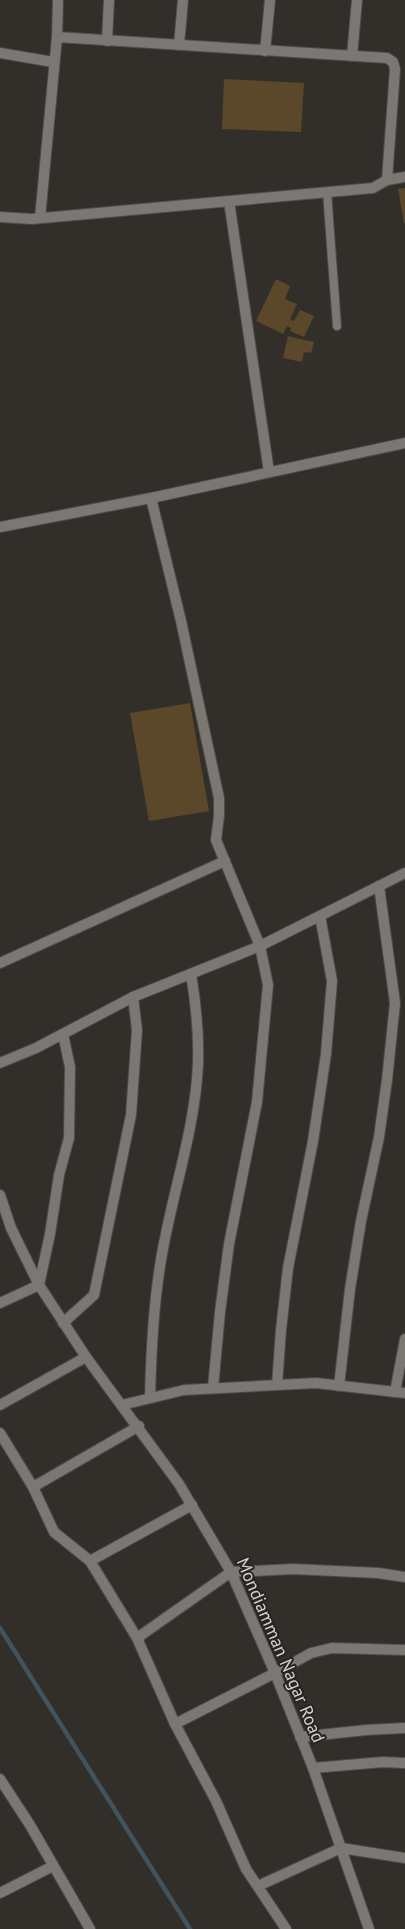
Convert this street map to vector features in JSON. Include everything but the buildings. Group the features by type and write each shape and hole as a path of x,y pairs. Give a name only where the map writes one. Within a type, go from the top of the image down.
{"street":[{"path":"40,218 57,37 58,0"},
{"path":"107,41 109,0"},
{"path":"179,45 183,0"},
{"path":"265,51 270,0"},
{"path":"352,56 357,0"},
{"path":"57,37 388,58 393,62 394,69 386,180"},
{"path":"0,53 54,62"},
{"path":"0,217 40,218 373,188 386,180 405,177"},
{"path":"229,201 269,472"},
{"path":"0,527 151,498 405,443"},
{"path":"151,498 181,621 219,798 216,840 260,946 268,985 257,1102 229,1244 213,1388"},
{"path":"0,963 225,860"},
{"path":"0,1063 36,1048 133,997 260,946 405,873"},
{"path":"339,1386 350,1289 361,1221 379,1137 396,1003 379,886"},
{"path":"277,1385 288,1268 313,1141 326,1054 332,981 320,916"},
{"path":"150,1398 152,1336 160,1265 190,1126 198,1066 198,1019 192,974"},
{"path":"63,1322 94,1295 131,1115 137,1030 133,997"},
{"path":"0,1303 39,1285 50,1234 59,1175 69,1138 70,1067 63,1034"},
{"name":"Mondiamman Nagar Road","path":"0,1195 11,1228 39,1285 86,1357 139,1426 179,1484 232,1572 276,1673 313,1768 369,1929"},
{"path":"122,1405 184,1390 316,1383 400,1393 405,1340"},
{"path":"0,1405 86,1357"},
{"path":"33,1486 139,1426"},
{"path":"0,1433 33,1486 54,1532 90,1561 137,1638 175,1724 216,1801 246,1868 286,1929"},
{"path":"90,1561 192,1505"},
{"path":"137,1638 232,1572 293,1569 378,1573 405,1577"},
{"path":"175,1724 276,1673 311,1653 332,1648 405,1650"},
{"path":"300,1737 405,1728"},
{"path":"313,1768 383,1762 405,1763"},
{"path":"0,1779 30,1825 90,1929"},
{"path":"258,1886 341,1848 405,1858"},
{"path":"0,1893 54,1866"}],"lane":[{"path":"327,192 337,326"}],"waterway":[{"path":"0,1628 190,1929"}]}
